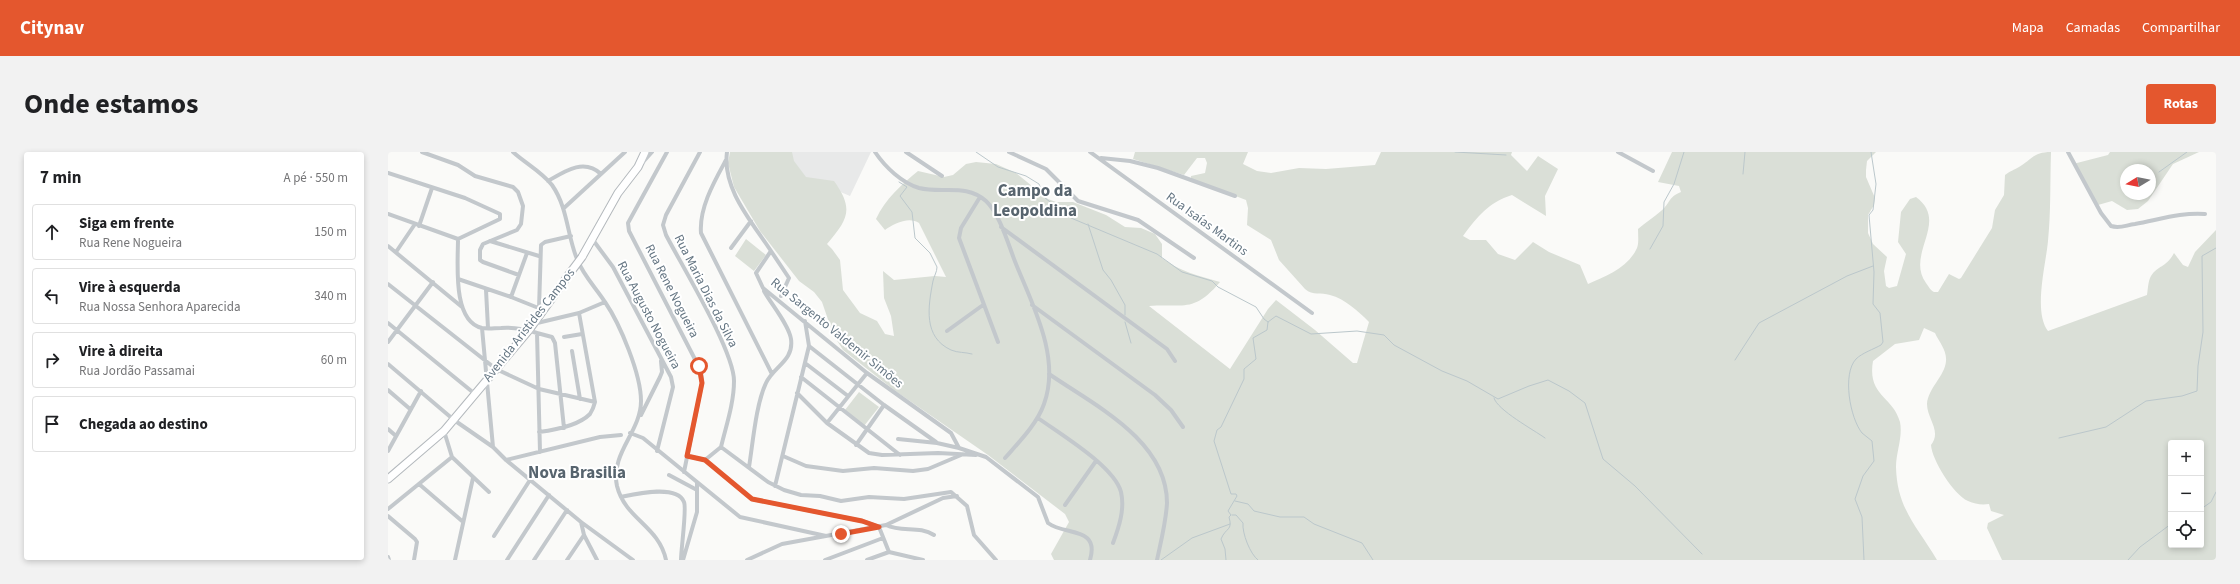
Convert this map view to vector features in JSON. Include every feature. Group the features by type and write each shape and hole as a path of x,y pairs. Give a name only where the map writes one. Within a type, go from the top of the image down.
{"highway":[{"name":"Avenida Aristides Campos","path":"388,479 444,431 531,327 541,309 582,257 593,240 618,193 638,167 645,152"}],"street":[{"path":"422,152 458,165 475,176 508,185 518,192 523,206 521,224 517,230 483,244 480,250 480,260 519,275"},
{"path":"513,152 548,181 560,198 564,208 576,258 583,272 616,320 638,382 641,401 639,418"},
{"path":"564,208 586,190 625,152"},
{"path":"638,167 652,152"},
{"name":"Rua Rene Nogueira","path":"667,152 628,223 629,231 701,371 702,383 684,472"},
{"name":"Rua Maria Dias da Silva","path":"700,152 666,215 663,225 666,235 704,308 733,369 733,394 721,447"},
{"path":"727,152 726,160 731,188 789,278 781,296"},
{"path":"875,152 896,174 912,185 920,188 964,190 980,197 992,208 1000,226 1032,305 1046,347 1050,374 1047,396 1038,418 1005,458"},
{"path":"906,152 942,176"},
{"path":"1009,152 1046,168 1078,201 1138,220 1194,258"},
{"name":"Rua Isaías Martins","path":"1090,152 1312,313"},
{"path":"1100,152 1098,157 1130,161 1158,168 1234,196"},
{"path":"1618,152 1653,171"},
{"path":"2068,152 2101,213 2111,226 2120,228 2177,216 2205,214"},
{"path":"726,160 709,196 702,221 701,233 772,374"},
{"path":"548,181 580,166 592,167 601,174"},
{"path":"388,173 465,198 500,214 500,219 458,239 388,214"},
{"path":"396,252 417,225 432,188"},
{"path":"980,197 959,233 961,244 998,342"},
{"path":"732,248 751,221"},
{"path":"1000,226 1167,350 1175,361"},
{"path":"458,279 486,290 512,297 541,309 539,256 542,243 571,236"},
{"path":"458,239 458,279 462,307 465,316 482,328 531,327 579,313 605,302"},
{"name":"Rua Augusto Nogueira","path":"593,240 613,267 671,376 672,387 656,451"},
{"path":"490,241 539,256"},
{"path":"388,246 462,307"},
{"name":"Rua Sargento Valdemir Simões","path":"771,251 756,273 763,288 867,373 951,433 959,448"},
{"path":"512,297 527,253"},
{"path":"388,342 433,282"},
{"path":"388,284 496,369 539,389 595,402"},
{"path":"749,467 763,395 767,382 772,374 785,362 790,353 790,333 763,288"},
{"path":"486,290 488,328"},
{"path":"947,331 983,305"},
{"path":"1032,305 1155,395 1171,410 1183,427"},
{"path":"539,432 564,428 590,414 595,402 579,313"},
{"path":"775,486 800,377 809,346 805,321"},
{"path":"388,323 476,394"},
{"path":"531,327 537,333 554,338 562,395 564,428"},
{"path":"482,328 493,447"},
{"path":"537,333 540,452"},
{"path":"564,337 582,334"},
{"path":"809,346 884,405 937,443"},
{"path":"572,351 580,399"},
{"path":"660,356 662,372 630,433 617,461 615,473 621,497 632,513 661,543 666,560"},
{"path":"805,363 848,396"},
{"path":"388,364 454,420 493,447 506,460 581,522 632,560"},
{"path":"828,423 838,408 867,373"},
{"path":"1050,374 1130,430 1154,457 1160,470 1167,501 1157,560"},
{"path":"800,377 838,408 901,455"},
{"path":"388,390 410,409"},
{"path":"388,451 421,391"},
{"path":"797,393 828,423 856,445 874,454 980,455"},
{"path":"856,445 884,405"},
{"path":"1038,418 1109,471 1121,492 1120,518 1113,543"},
{"path":"388,429 396,436"},
{"path":"444,431 452,457 489,492"},
{"path":"630,433 642,438 656,451 740,517 826,536"},
{"path":"506,460 600,437 621,434"},
{"path":"898,439 937,443 959,448 992,461 1035,494 1042,504 1046,520 1053,526 1077,532 1089,539 1093,548 1090,560"},
{"path":"705,460 721,447 775,486 796,494 820,496 834,500 870,497 904,499 945,492 957,496 970,512 974,535 996,560"},
{"path":"783,456 806,466 843,471 874,468 913,471 928,469 964,454"},
{"path":"687,456 705,460 752,499 862,521 879,527"},
{"path":"388,509 452,457"},
{"path":"1065,506 1096,461"},
{"path":"669,475 697,490"},
{"path":"455,560 462,521 473,478"},
{"path":"494,536 530,480"},
{"path":"682,560 697,512 697,482"},
{"path":"419,484 462,521"},
{"path":"621,497 662,491 676,494 681,498 685,508 681,541 682,560"},
{"path":"507,560 549,495"},
{"path":"748,560 782,544 886,525 943,498 957,496"},
{"path":"534,560 567,510"},
{"path":"388,516 413,536 417,542 414,560"},
{"path":"581,522 584,535 597,560"},
{"path":"886,525 894,529 926,530 934,535"},
{"path":"879,527 889,552"},
{"path":"567,560 584,535"},
{"path":"825,560 883,538"},
{"path":"867,560 889,552 923,560"}],"shaded area":[{"path":"730,152 792,152 794,161 806,177 834,181 845,200 846,214 844,221 827,244 840,260 843,290 860,313 877,321 885,334 894,336 891,316 884,298 883,271 894,280 935,276 946,277 919,223 911,220 901,222 892,225 885,230 876,219 884,205 894,192 918,171 944,177 953,175 966,164 976,162 996,164 1016,173 1048,199 1056,202 1073,202 1106,215 1125,227 1141,228 1155,234 1162,244 1162,258 1182,270 1220,282 1211,292 1195,303 1179,306 1149,306 1230,369 1268,309 1276,300 1315,330 1353,363 1357,363 1369,322 1341,299 1327,294 1314,293 1305,289 1279,260 1271,240 1247,225 1248,208 1246,200 1191,179 1191,176 1205,173 1207,163 1205,158 1197,158 1184,175 1133,159 1135,152 1248,152 1243,164 1257,171 1271,173 1299,168 1326,169 1375,165 1381,152 1512,152 1511,155 1527,171 1538,156 1558,169 1545,196 1546,216 1512,195 1490,206 1484,211 1463,236 1470,240 1486,240 1498,254 1515,260 1533,242 1549,252 1580,265 1588,284 1616,270 1628,261 1637,248 1638,229 1664,208 1671,198 1681,192 1679,186 1658,182 1672,152 1876,152 1867,161 1866,170 1866,177 1875,198 1874,205 1868,215 1868,233 1873,244 1887,257 1884,271 1886,286 1889,288 1897,286 1906,254 1898,242 1901,212 1910,199 1916,197 1925,207 1929,217 1929,228 1920,261 1921,272 1926,283 1931,289 1934,292 1938,292 1949,274 1959,279 1961,278 1992,228 1995,210 2004,195 2005,175 2034,156 2045,152 2051,152 2049,230 2041,300 2041,312 2048,331 2147,295 2151,276 2171,258 2174,253 2183,265 2188,267 2195,252 2216,230 2216,560 2002,560 1987,528 1988,523 2004,515 1991,511 1989,504 1976,504 1962,497 1944,476 1932,451 1931,445 1934,440 1935,430 1927,404 1930,393 1943,372 1946,357 1935,333 1924,328 1919,340 1895,344 1873,361 1872,373 1877,389 1897,413 1900,422 1901,433 1896,467 1897,482 1904,506 1937,560 1054,560 1051,554 1069,522 1065,514 988,455 894,390 843,350 833,334 822,302 814,292 799,281 760,231 734,187 728,163"},
{"path":"788,152 871,152 850,196 793,172"},
{"path":"2110,152 2199,152 2173,164 2156,189 2156,164 2120,164 2120,200 2149,200 2138,209 2127,210 2112,201 2098,205 2073,164 2108,155"},
{"path":"746,239 766,255 754,271 735,256"},
{"path":"859,392 879,407 864,426 845,410"}],"waterway":[{"path":"976,152 998,167 1026,176 1039,184 1045,198 1071,218 1157,254 1182,272 1212,281 1218,287 1256,307 1264,319 1268,322"},
{"path":"1455,152 1506,155"},
{"path":"1650,249 1663,226 1664,202 1674,184 1684,152"},
{"path":"1743,174 1745,152"},
{"path":"1864,560 1862,517 1855,499 1863,476 1874,461 1872,441 1862,433 1851,407 1849,396 1849,375 1856,359 1881,345 1883,342 1880,313 1873,304 1874,272 1869,215 1873,210 1876,184 1871,152"},
{"path":"2159,172 2187,152"},
{"path":"899,182 907,187 900,196 912,212 915,238 930,253 937,267 933,281 929,311 932,329 942,344 951,350 972,354"},
{"path":"1088,224 1103,270 1111,280 1125,305 1125,315"},
{"path":"2059,438 2106,427 2146,401 2182,396 2197,391 2198,366 2203,332 2202,256 2216,248"},
{"path":"1735,360 1759,323 1847,276 1873,266"},
{"path":"1226,560 1225,549 1221,539 1230,527 1229,517 1231,515 1228,511 1237,496 1236,494 1231,494 1214,441 1217,430 1221,427 1244,379 1244,369 1256,359 1253,338 1267,330 1268,322 1276,316 1311,334 1357,331 1384,335 1394,345 1442,371 1467,381 1498,399 1548,380 1569,391 1585,403 1603,459 1635,486 1702,554"},
{"path":"1125,322 1131,343"},
{"path":"1494,398 1497,403 1516,420 1545,438"},
{"path":"2204,507 2211,502 2216,492"},
{"path":"1235,501 1248,504 1254,511 1280,517 1304,517 1314,524 1362,543 1373,560"},
{"path":"1232,515 1236,515 1243,523 1247,543 1252,553 1258,560"},
{"path":"1161,560 1192,538 1230,524"},
{"path":"2128,560 2140,547 2168,526"}],"district":[{"name":"Campo da Leopoldina","path":"1035,201"},
{"name":"Nova Brasilia","path":"577,473"}],"route":[{"path":"699,366 702,376 702,383 687,456 705,460 749,498 871,523 879,527 841,534"}]}
